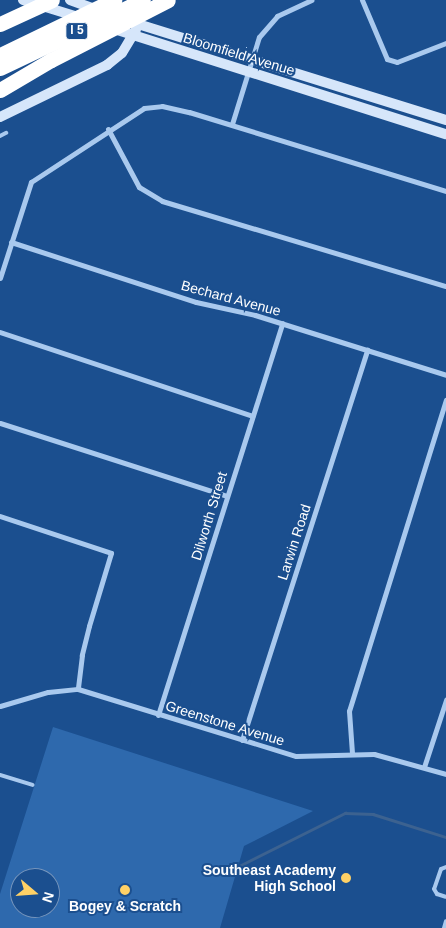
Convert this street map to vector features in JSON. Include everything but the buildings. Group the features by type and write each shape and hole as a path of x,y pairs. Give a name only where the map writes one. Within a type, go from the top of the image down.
{"highway":[{"path":"0,24 52,0"},
{"path":"0,55 21,51 114,0"},
{"path":"0,90 140,10 168,0"},
{"name":"I 5","path":"0,68 21,51 140,10"}],"main road":[{"name":"Bloomfield Avenue","path":"23,0 446,134"},
{"name":"Bloomfield Avenue","path":"70,0 140,10 252,58 446,120"},
{"path":"0,117 107,65 122,54 134,36 140,10"}],"street":[{"path":"232,124 259,37 269,23 287,10 312,0"},
{"path":"362,0 387,59 397,62 446,43"},
{"path":"0,278 31,182 108,129 144,108 162,106 232,124 446,191"},
{"path":"108,129 139,187 162,201 446,286"},
{"name":"Bechard Avenue","path":"11,242 196,302 255,315 446,375"},
{"name":"Dilworth Street","path":"158,715 282,323"},
{"path":"0,332 252,416"},
{"name":"Larwin Road","path":"242,740 367,350"},
{"path":"352,753 348,711 446,400"},
{"path":"0,423 227,496"},
{"path":"0,516 112,553 89,626 82,655 78,689"},
{"name":"Greenstone Avenue","path":"0,706 48,692 78,689 296,756 352,753 391,757 446,774"},
{"path":"424,767 446,700"}],"lane":[{"path":"0,136 6,133"},
{"path":"0,775 32,785"},
{"path":"446,867 441,869 434,889 437,894 446,897"},
{"path":"444,928 446,921"}],"shaded area":[{"path":"53,727 313,811 244,846 220,928 0,928 0,894"}],"waterway":[{"path":"239,866 345,813 373,814 446,837"}],"place":[{"name":"Southeast Academy High School","path":"346,878"},
{"name":"Bogey & Scratch","path":"125,890"}]}
